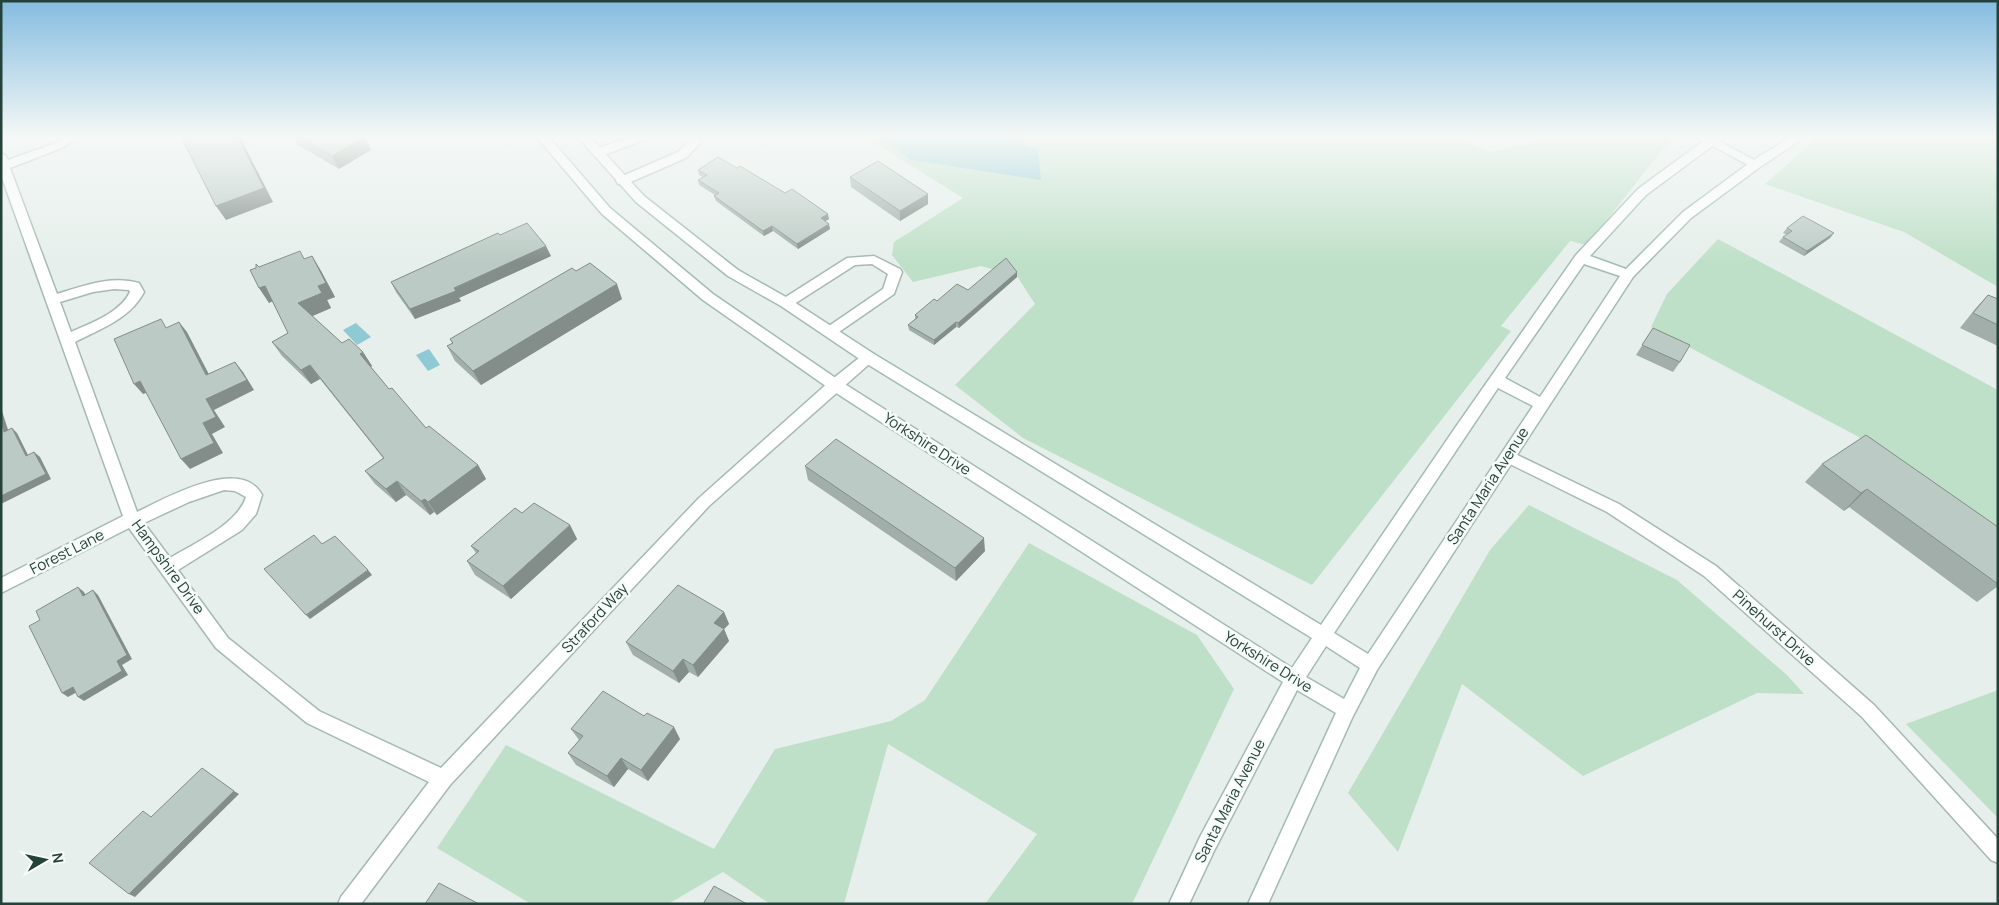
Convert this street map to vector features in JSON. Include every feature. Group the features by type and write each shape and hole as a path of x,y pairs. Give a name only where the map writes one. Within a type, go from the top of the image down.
{"street":[{"name":"Hampshire Drive","path":"8,177 133,520 222,643 312,717 443,779"},
{"name":"Yorkshire Drive","path":"577,177 606,211 708,297 835,385 1294,679 1346,710"},
{"path":"619,177 640,199 733,273 786,303 831,331 869,358 1371,665"},
{"path":"622,181 631,177"},
{"name":"Santa Maria Avenue","path":"1179,904 1207,844 1294,679 1496,380 1581,258 1642,192 1660,177"},
{"name":"Santa Maria Avenue","path":"1258,904 1346,710 1371,665 1509,457 1541,404 1628,274 1687,215 1738,177"},
{"path":"1581,258 1628,274"},
{"path":"786,303 852,261 874,260 894,272 889,291 831,331"},
{"path":"52,300 107,285 124,284 134,286 137,292 135,299 123,310 67,340"},
{"name":"Straford Way","path":"348,904 443,779 704,502 835,385 869,358"},
{"path":"1496,380 1541,404"},
{"name":"Pinehurst Drive","path":"1509,457 1613,508 1710,571 1868,711 1998,853"},
{"name":"Forest Lane","path":"1,586 133,520 212,487 232,484 245,487 254,496 250,510 236,525 168,568"}],"green space":[{"path":"930,177 1641,177 1587,245 1570,241 1501,326 1511,331 1312,585 1023,438 955,385 1035,304 1017,276 981,266 913,282 892,255 894,242 963,198"},
{"path":"1773,177 1998,177 1998,287 1904,232 1765,184"},
{"path":"1718,239 1998,390 1998,528 1857,436 1651,327 1667,294"},
{"path":"1529,505 1677,580 1787,675 1804,694 1757,693 1583,776 1462,684 1398,852 1348,793 1490,550"},
{"path":"1029,543 1197,635 1234,689 1132,904 985,904 1037,834 888,744 844,904 770,904 723,872 668,904 531,904 437,848 506,745 714,849 775,749 891,721 925,700"},
{"path":"1998,690 1998,818 1906,724"}],"water":[{"path":"1023,177 1041,177 1041,180"},
{"path":"356,323 371,337 357,345 343,330"},
{"path":"429,349 440,365 428,371 416,355"}],"building":[{"path":"201,177 259,177 264,188 216,206"},
{"path":"703,177 759,177 785,193 792,189 828,214 821,218 829,224 797,244 772,226 763,231 714,196 719,193 698,180"},
{"path":"850,177 903,177 928,194 900,211"},
{"path":"1803,216 1834,233 1807,251 1783,237 1792,231 1787,228"},
{"path":"527,223 546,246 454,288 456,291 410,309 391,282 498,233 500,235"},
{"path":"300,251 304,259 312,256 326,283 318,286 322,293 298,303 342,343 349,339 363,352 360,354 389,389 392,388 426,428 429,426 478,465 428,502 425,499 421,501 397,481 386,489 365,471 384,458 310,365 301,370 272,342 288,333 265,286 259,288 250,270 256,268 256,264 259,267"},
{"path":"1006,258 1017,272 958,323 956,322 934,340 908,325 918,317 915,315 934,299 937,301 957,284 968,290"},
{"path":"590,263 617,284 473,371 447,346 453,343 450,339 572,268 576,271"},
{"path":"1988,295 1998,299 1998,325 1973,313"},
{"path":"161,319 166,328 179,322 206,375 235,362 247,380 206,399 216,417 203,423 214,443 181,459 140,381 134,384 114,339"},
{"path":"1653,328 1690,345 1680,362 1642,345"},
{"path":"1,421 4,432 12,428 26,456 34,452 46,474 1,496"},
{"path":"1866,435 1998,527 1998,584 1867,489 1861,493 1822,464"},
{"path":"836,439 984,538 955,568 805,466"},
{"path":"534,503 570,525 503,586 467,561 479,551 471,546 515,508 522,513"},
{"path":"314,535 322,544 335,536 368,570 306,615 264,569"},
{"path":"678,585 724,612 714,623 724,629 693,665 683,659 673,671 626,642"},
{"path":"78,587 83,596 93,590 127,655 117,661 122,671 78,697 73,687 62,693 29,626 40,620 36,611"},
{"path":"603,691 644,716 647,713 674,727 641,770 621,758 607,776 568,753 583,736 571,729"},
{"path":"202,768 234,791 129,894 89,863 143,811 151,817"},
{"path":"439,883 479,904 425,904"},
{"path":"714,886 747,904 703,904"}]}
